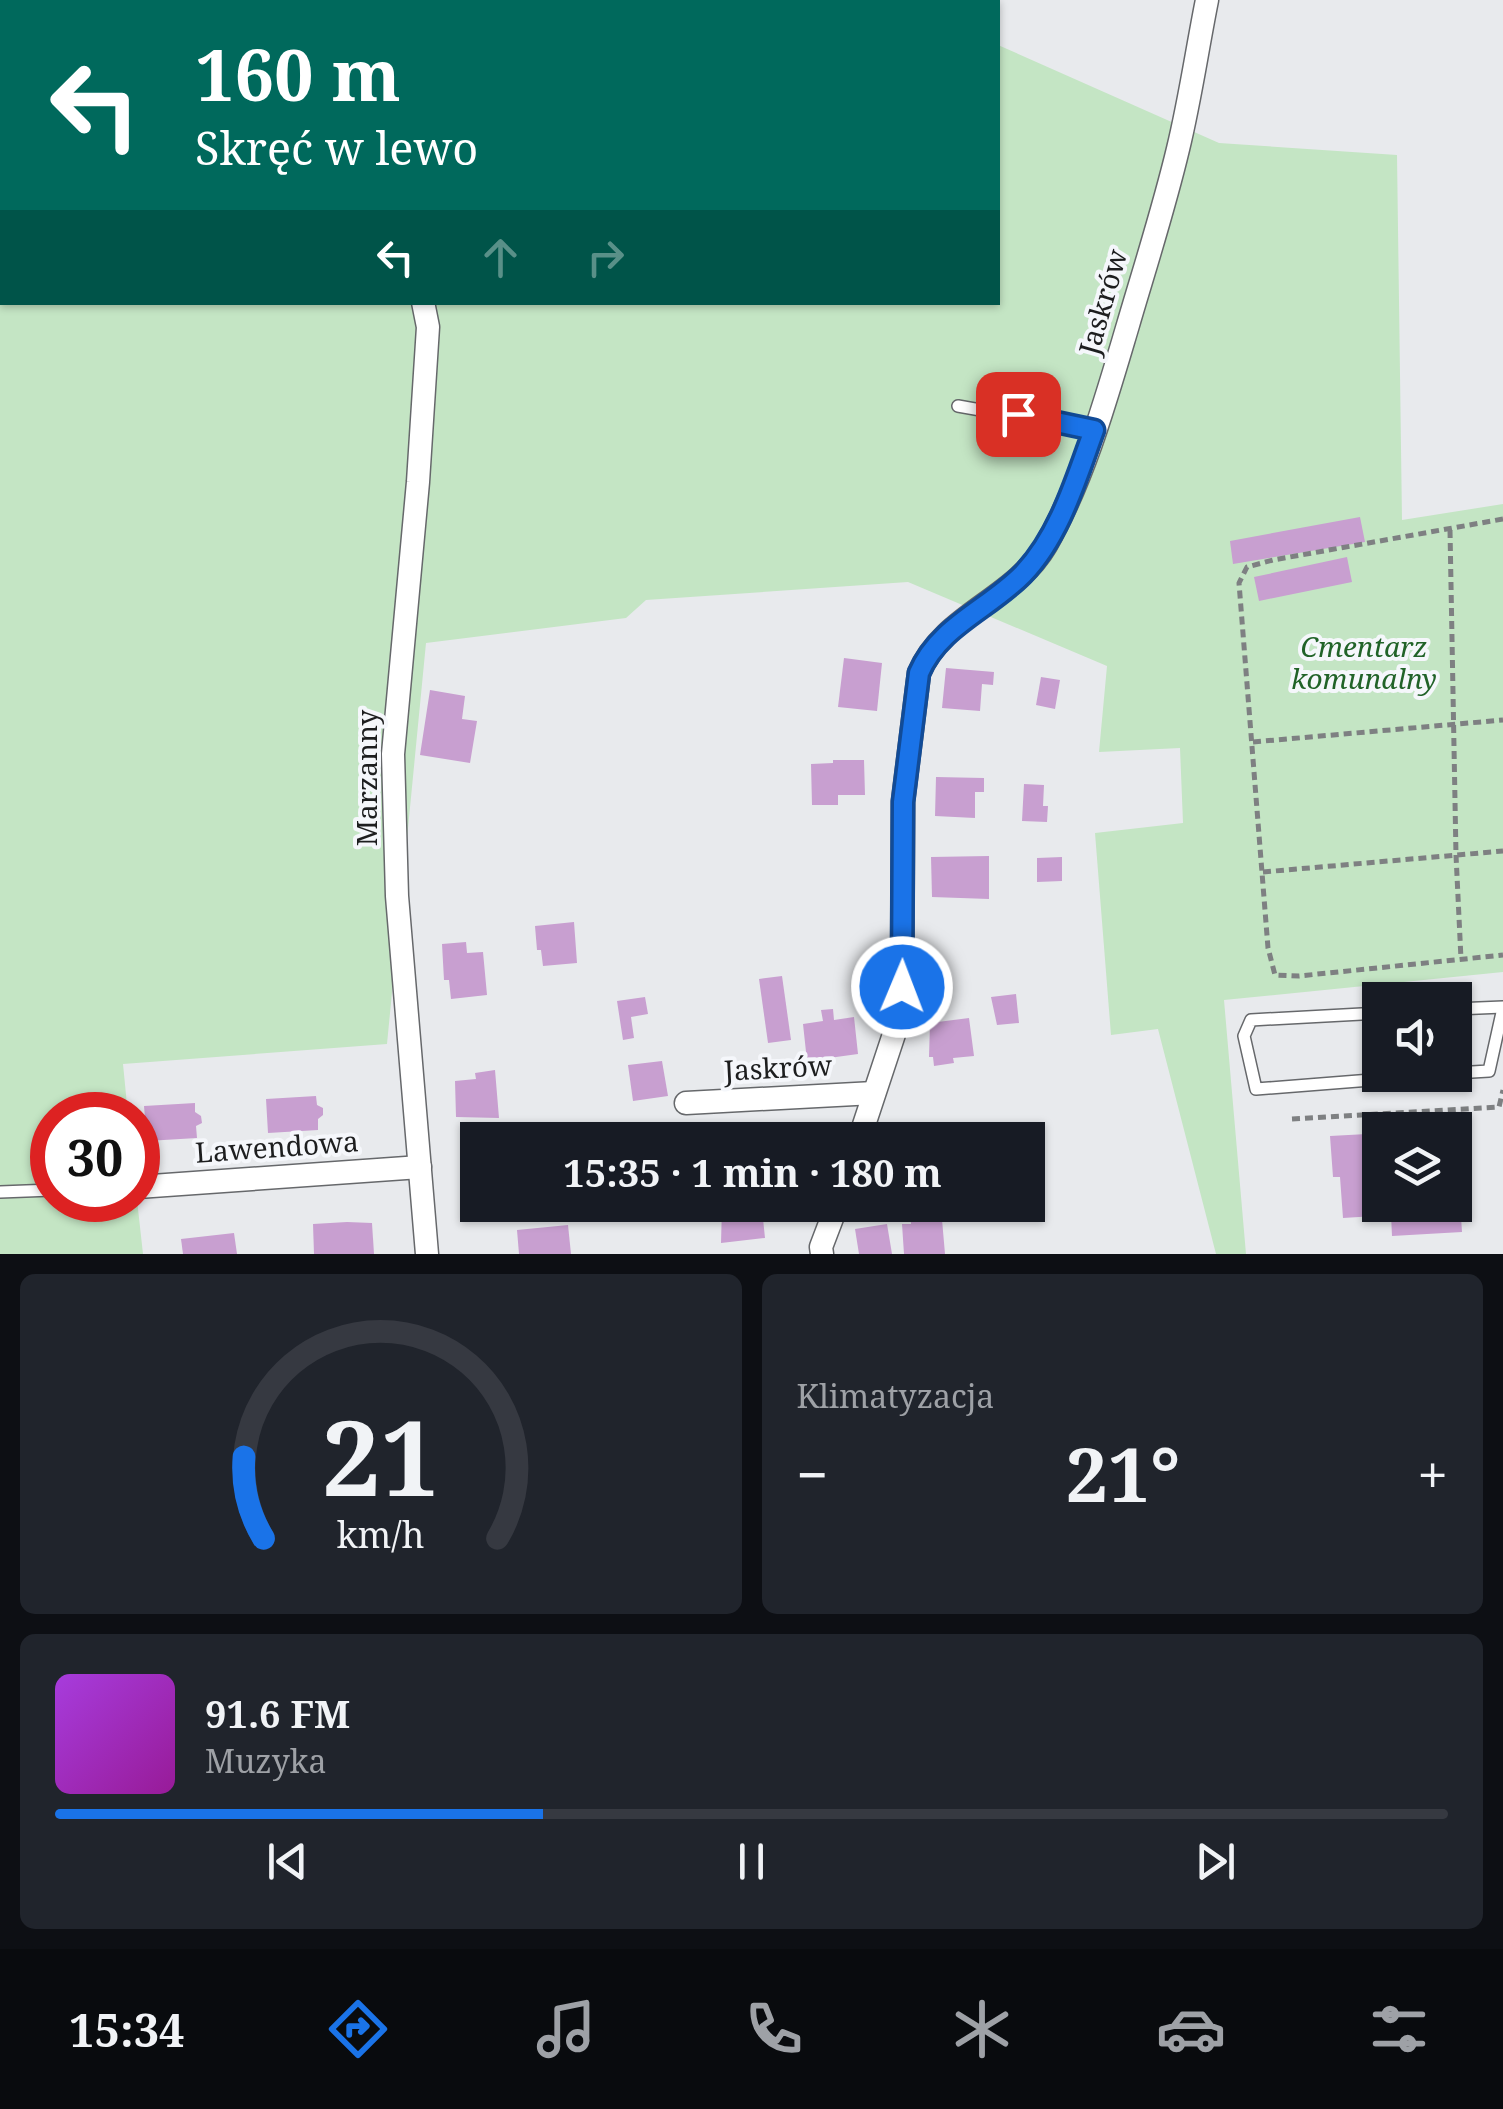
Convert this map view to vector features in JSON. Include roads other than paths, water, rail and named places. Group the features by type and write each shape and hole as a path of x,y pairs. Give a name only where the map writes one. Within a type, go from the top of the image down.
{"street":[{"name":"Jaskrów","path":"864,1122 902,1010 903,802 919,673 926,655 946,634 1022,575 1044,548 1070,495 1094,430 1178,150 1207,0"},
{"name":"Marzanny","path":"424,305 428,327 418,482 393,754 398,896 426,1254"},
{"name":"Jaskrów","path":"686,1103 874,1093"},
{"name":"Lawendowa","path":"160,1185 420,1167"},
{"path":"822,1254 831,1222"}],"lane":[{"path":"997,412 1002,383"},
{"path":"958,406 1094,430"},
{"path":"1472,1009 1503,1008 1489,1070 1472,1072"},
{"path":"1362,1015 1250,1020 1244,1036 1256,1090 1362,1081"},
{"path":"0,1192 30,1191"}],"park label":[{"name":"Cmentarz komunalny","path":"1364,663"}]}
